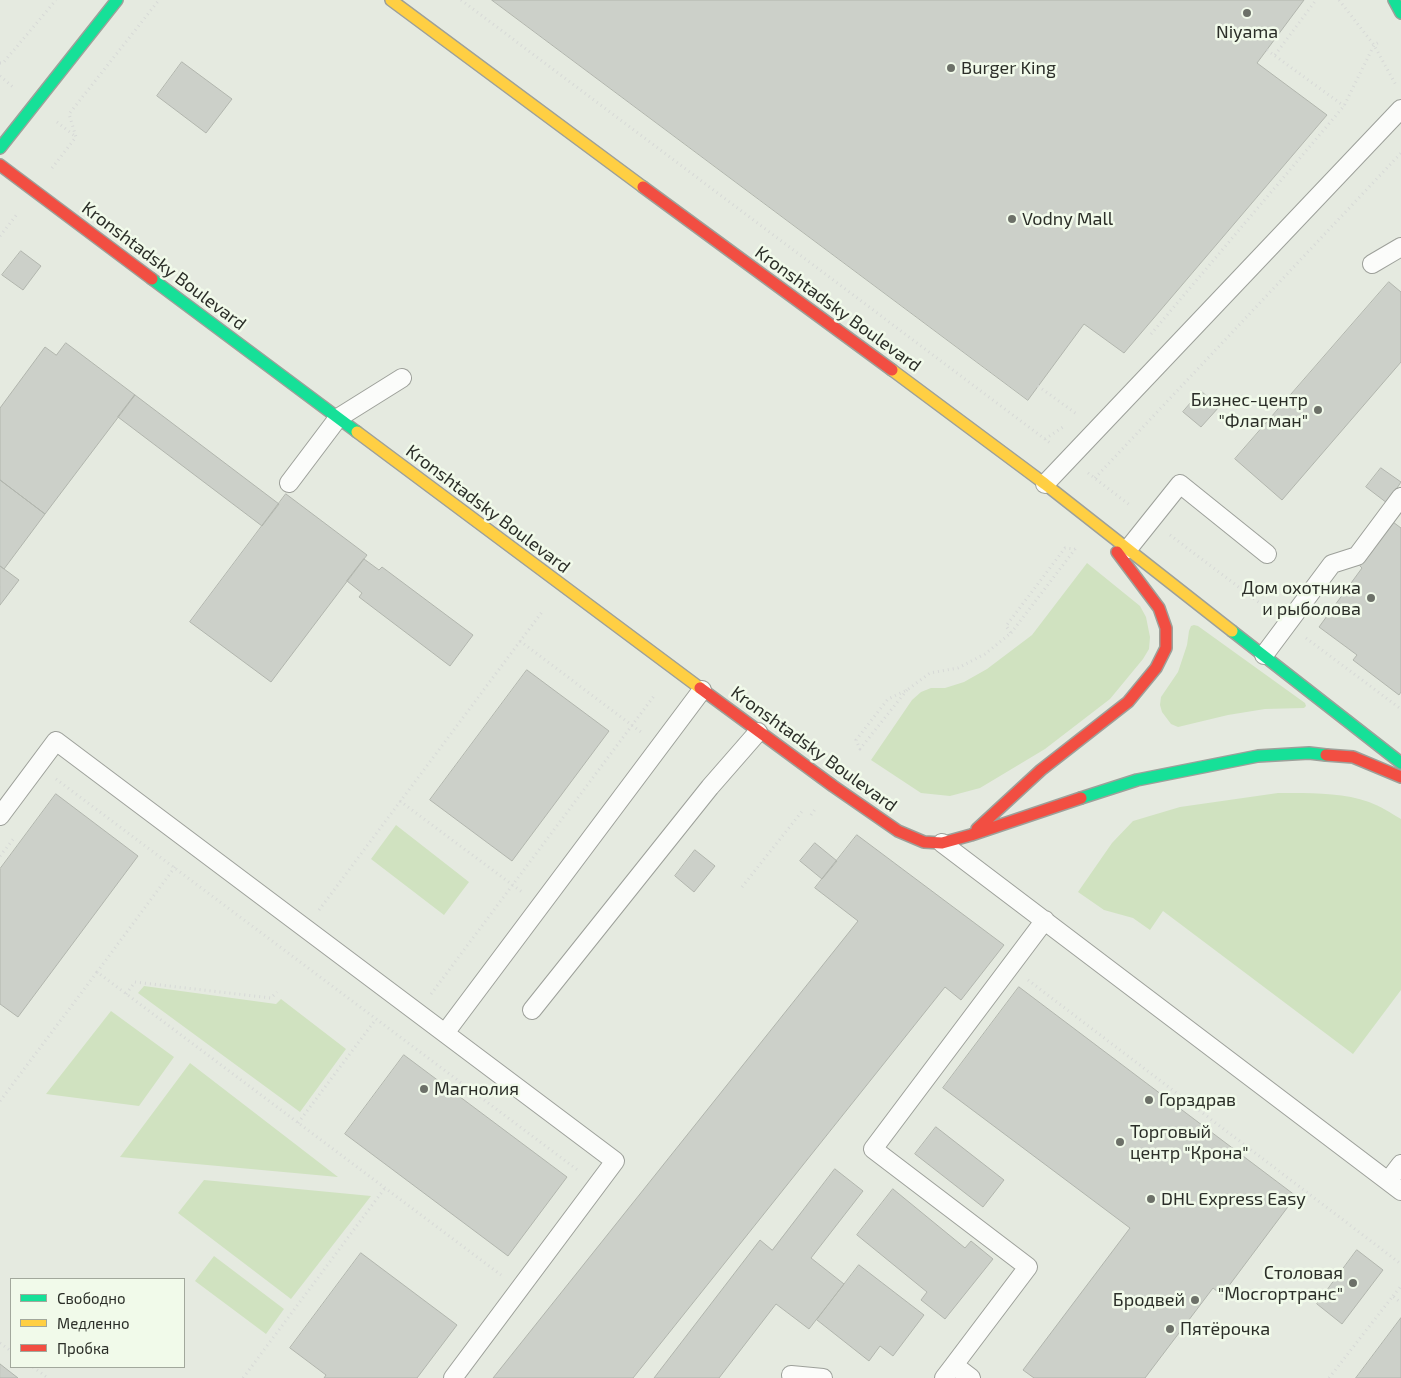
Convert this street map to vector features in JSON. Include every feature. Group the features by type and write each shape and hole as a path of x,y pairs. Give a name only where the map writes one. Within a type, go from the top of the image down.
{"main road":[{"path":"0,148 117,0"},
{"name":"Kronshtadsky Boulevard","path":"391,0 1045,484 1401,763"},
{"path":"1394,0 1401,13"},
{"name":"Kronshtadsky Boulevard","path":"0,165 758,732 898,831 924,842 942,843 1136,780 1258,756 1309,753 1353,758 1401,777"},
{"name":"Kronshtadsky Boulevard","path":"971,835 1041,770 1128,702 1156,668 1166,648 1166,628 1159,608 1095,523"}],"lane":[{"path":"1045,484 1401,109"},
{"path":"1372,264 1401,247"},
{"path":"289,483 338,418 402,378"},
{"path":"1128,549 1180,484 1267,554"},
{"path":"1264,655 1332,564 1357,556 1401,497"},
{"path":"445,1033 702,690"},
{"path":"532,1010 710,787 758,732"},
{"path":"0,816 56,741 615,1161 453,1378"},
{"path":"942,843 1394,1186 1401,1164"},
{"path":"971,1378 949,1372 1028,1267 873,1150 1045,920"},
{"path":"792,1375 823,1378"}],"path":[{"path":"0,63 3,63 56,0"},
{"path":"0,236 76,137 69,114 159,0"},
{"path":"461,0 1401,710"},
{"path":"1275,56 1316,0"},
{"path":"1339,0 1374,45 1401,94"},
{"path":"1151,334 1344,106 1374,45 1381,41"},
{"path":"1268,50 1344,106"},
{"path":"1095,478 1401,153"},
{"path":"1038,386 1080,417 1073,422"},
{"path":"1044,439 1066,426"},
{"path":"907,690 860,750 856,740 888,699 907,690 930,673 958,668 985,654 1011,633 1075,549 1065,548 1006,626 1011,633"},
{"path":"287,952 542,612"},
{"path":"520,641 660,746"},
{"path":"399,1037 654,696"},
{"path":"38,766 597,1185"},
{"path":"400,801 540,906"},
{"path":"742,887 803,810"},
{"path":"0,1101 192,843"},
{"path":"1010,966 1401,1264"},
{"path":"96,972 520,1289"},
{"path":"126,994 136,982 271,998 277,992"},
{"path":"298,1124 376,1020"},
{"path":"242,1378 385,1188"},
{"path":"1329,1378 1401,1286"},
{"path":"1392,1296 1401,1303"},
{"path":"33,1368 48,1378"}],"green space":[{"path":"1087,563 1140,606 1146,617 1150,637 1149,649 1143,659 1110,699 1045,749 980,788 950,796 921,793 871,760 912,700 921,692 931,688 945,688 964,682 987,669 1032,635"},
{"path":"1194,625 1305,703 1306,706 1304,708 1265,709 1228,715 1178,727 1171,724 1162,712 1160,705 1161,697 1178,672 1187,645 1189,631 1191,626"},
{"path":"1278,793 1347,796 1373,804 1401,819 1401,990 1353,1054 1163,911 1150,930 1133,918 1104,910 1078,892 1112,843 1133,821 1180,807"},
{"path":"396,825 469,882 444,915 371,859"},
{"path":"144,986 276,1004 281,999 346,1049 300,1112 138,993"},
{"path":"111,1011 174,1057 139,1106 46,1094"},
{"path":"190,1063 338,1177 120,1157"},
{"path":"204,1180 371,1196 291,1299 178,1213"},
{"path":"214,1256 284,1309 266,1334 195,1281"}],"building":[{"name":"Vodny Mall","path":"492,0 1304,0 1257,63 1327,115 1124,353 1084,324 1028,400"},
{"path":"182,62 232,99 206,133 157,96"},
{"path":"21,251 41,266 23,290 2,275"},
{"name":"Бизнес-центр \"Флагман\"","path":"1389,282 1401,292 1401,362 1282,500 1235,459"},
{"path":"66,343 135,395 45,514 0,480 0,408 45,347 56,355"},
{"path":"1201,391 1219,407 1201,427 1183,412"},
{"path":"135,395 279,504 262,526 118,417"},
{"path":"1381,468 1401,482 1387,503 1366,487"},
{"path":"0,480 45,514 4,569 0,566"},
{"path":"286,494 367,555 271,682 190,622"},
{"name":"Дом охотника и рыболова","path":"1393,522 1401,528 1401,692 1399,695 1353,660 1357,655 1319,627 1362,568 1360,566"},
{"path":"364,559 379,570 382,567 473,635 450,666 359,597 362,593 347,581"},
{"path":"0,566 19,580 0,605"},
{"path":"527,670 609,731 512,861 430,800"},
{"path":"56,794 138,856 18,1017 0,1004 0,869"},
{"path":"857,835 1004,945 961,1000 945,987 633,1378 493,1378 858,921 815,888"},
{"path":"815,843 837,861 822,879 800,861"},
{"path":"695,850 715,866 694,892 675,876"},
{"name":"Торговый центр \"Крона\"","path":"1019,987 1296,1196 1222,1295 1213,1288 1145,1378 1034,1378 1023,1370 1130,1228 943,1088"},
{"path":"404,1055 567,1177 508,1256 345,1134"},
{"path":"936,1127 1004,1180 983,1207 915,1154"},
{"path":"835,1169 863,1191 811,1258 844,1284 809,1329 776,1304 719,1378 654,1378 760,1240 772,1250"},
{"path":"893,1189 965,1248 971,1241 993,1259 945,1319 921,1300 927,1292 857,1235"},
{"name":"Столовая \"Мосгортранс\"","path":"1357,1250 1383,1270 1342,1324 1317,1304"},
{"path":"361,1253 457,1325 417,1378 324,1378 326,1375 290,1348"},
{"path":"859,1265 924,1315 893,1356 880,1346 869,1361 817,1320"},
{"path":"1401,1318 1401,1378 1356,1378"},
{"path":"0,1364 18,1378 0,1378"}],"traffic: fast":[{"path":"0,148 117,0"},
{"path":"1394,0 1401,13"},
{"path":"152,279 357,432"},
{"path":"1232,631 1401,763"},
{"path":"1081,798 1137,780 1258,756 1309,753 1326,755"}],"traffic: slow":[{"path":"391,0 643,187"},
{"path":"892,370 1045,484 1232,631"},
{"path":"357,432 700,688"}],"traffic: jam":[{"path":"0,165 152,279"},
{"path":"643,187 892,370"},
{"path":"977,829 1041,770 1128,702 1156,668 1166,648 1166,628 1159,608 1117,552"},
{"path":"700,688 833,786 898,831 924,842 942,843 971,835 1081,798"},
{"path":"1326,755 1353,757 1401,777"}],"place":[{"name":"Niyama","path":"1247,13"},
{"name":"Burger King","path":"951,68"},
{"name":"Vodny Mall","path":"1012,219"},
{"name":"Бизнес-центр \"Флагман\"","path":"1318,410"},
{"name":"Дом охотника и рыболова","path":"1371,598"},
{"name":"Магнолия","path":"424,1089"},
{"name":"Горздрав","path":"1149,1100"},
{"name":"Торговый центр \"Крона\"","path":"1120,1142"},
{"name":"DHL Express Easy","path":"1151,1199"},
{"name":"Столовая \"Мосгортранс\"","path":"1353,1283"},
{"name":"Бродвей","path":"1195,1300"},
{"name":"Пятёрочка","path":"1170,1329"}]}
